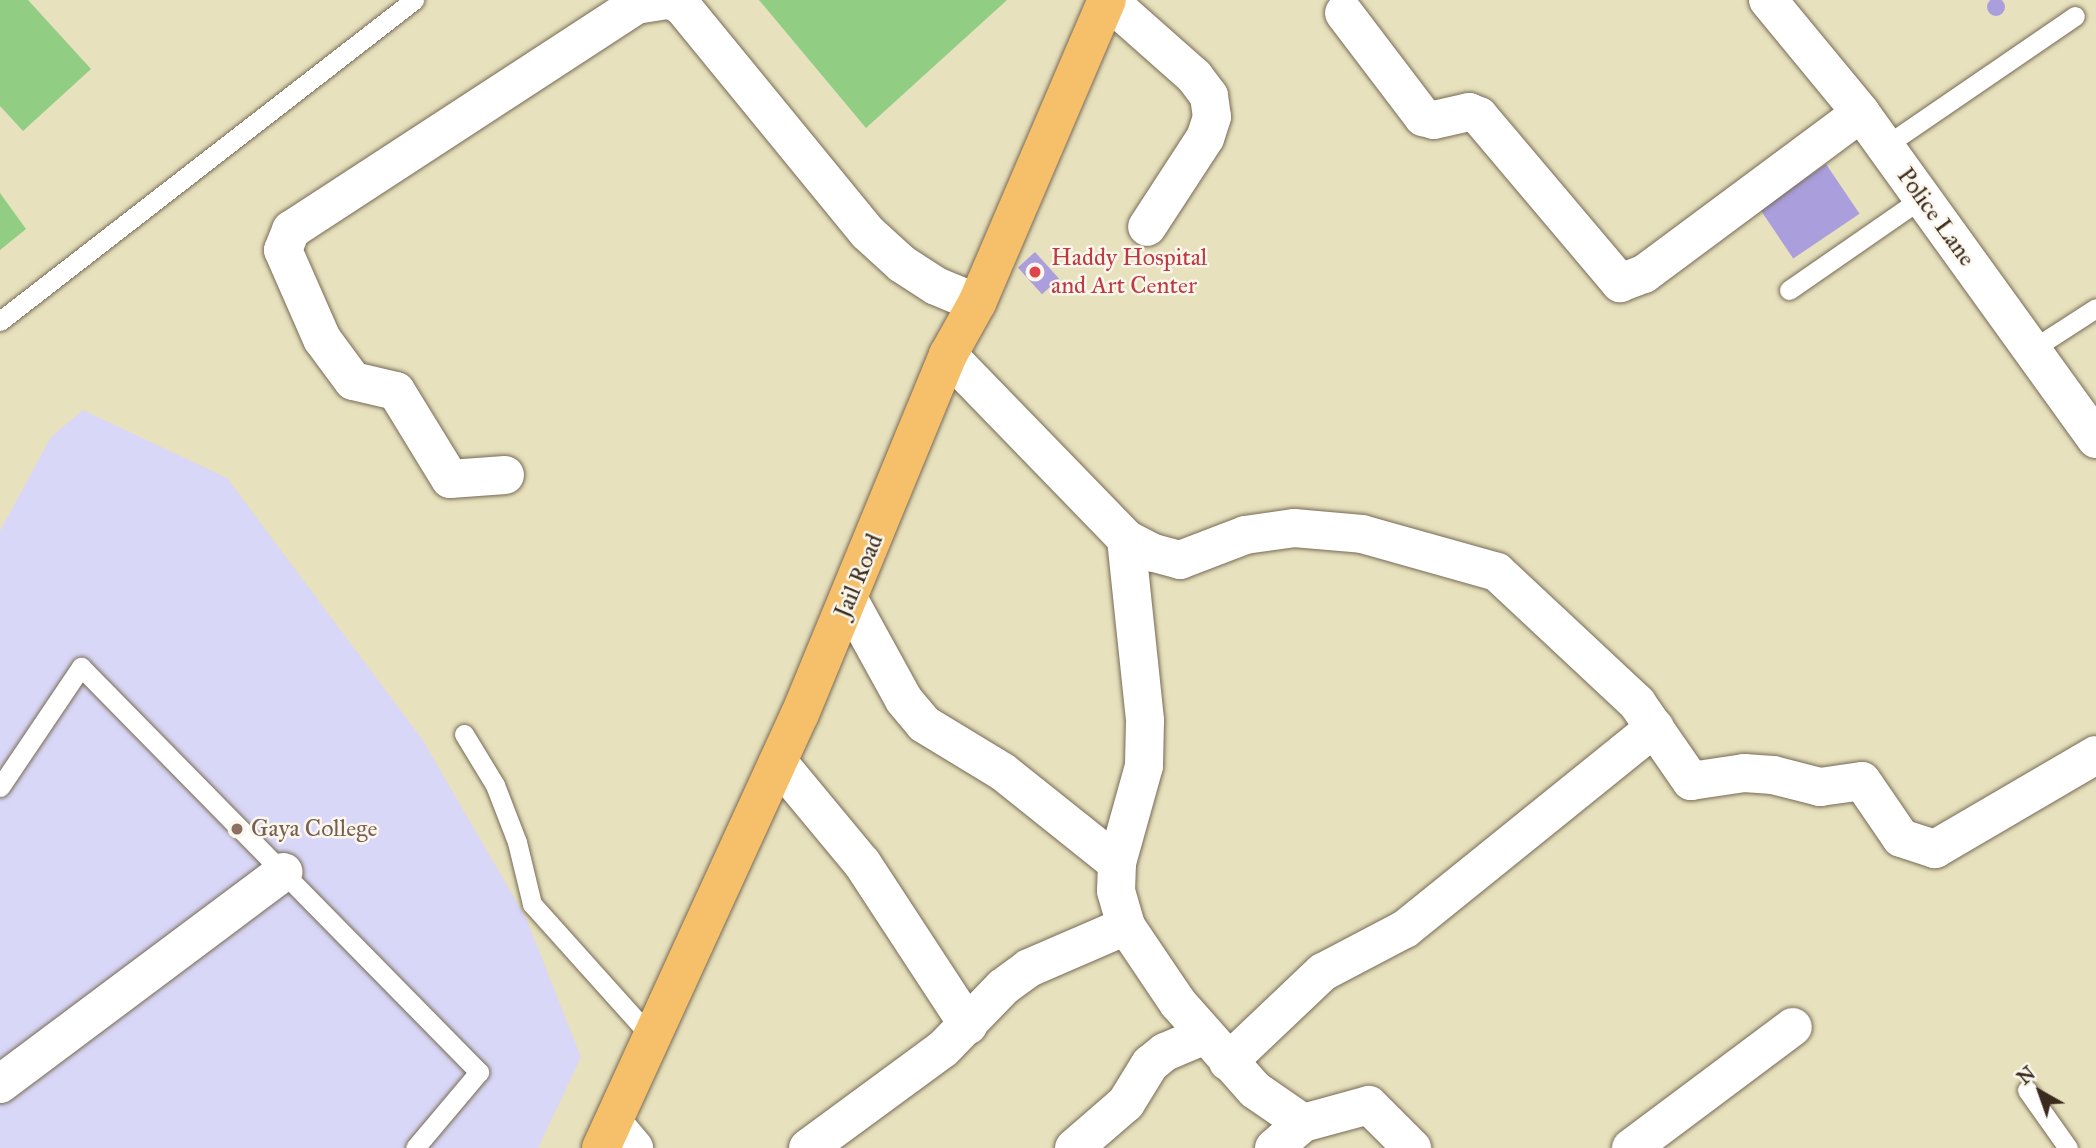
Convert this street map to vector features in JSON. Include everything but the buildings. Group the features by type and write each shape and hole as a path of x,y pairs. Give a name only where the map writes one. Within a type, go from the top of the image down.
{"main road":[{"name":"Jail Road","path":"616,1140 654,1040 849,600 948,355 977,303 1108,0"}],"street":[{"path":"505,475 450,479 396,391 354,381 322,339 283,250 291,230 636,5 669,0 682,6 868,233 902,264 936,286 977,303"},
{"path":"1108,0 1194,76 1209,96 1212,117 1205,138 1147,227"},
{"name":"Police Lane","path":"1768,0 1861,113 2096,439"},
{"path":"1344,13 1423,117 1434,120 1469,112 1479,116 1620,283 1644,274 1861,113"},
{"path":"948,355 1126,539 1180,560 1245,535 1294,528 1362,534 1497,572 1637,703 1691,781 1744,773 1773,775 1819,787 1862,781 1901,838 1935,849 2096,755"},
{"path":"1126,539 1144,721 1144,765 1117,863 1116,891 1126,926 1217,1049 1255,1090 1303,1123"},
{"path":"849,600 904,700 923,724 1003,772 1117,863"},
{"path":"1074,1148 1126,1103 1150,1064 1165,1052 1217,1049 1323,972 1405,929 1655,727"},
{"path":"778,762 862,863 968,1025"},
{"path":"0,1084 283,873"},
{"path":"808,1148 901,1083 968,1025 1003,987 1029,968 1126,926"},
{"path":"1632,1148 1793,1027"},
{"path":"1274,1148 1303,1123 1370,1105 1412,1148"}],"lane":[{"path":"0,321 414,0"},
{"path":"1885,146 2075,16"},
{"path":"1789,290 1922,198"},
{"path":"2031,350 2096,308"},
{"path":"0,787 81,667 479,1072 415,1148"},
{"path":"464,734 499,796 517,842 532,904 654,1040"},
{"path":"2027,1090 2068,1148"}],"shaded area":[{"name":"Gaya College","path":"83,410 227,478 422,739 526,918 581,1057 538,1148 0,1148 0,531 51,437"}],"green space":[{"path":"0,0 28,0 91,69 23,131 0,106"},
{"path":"759,0 1007,0 866,128"},
{"path":"0,193 26,229 0,250"}],"place":[{"name":"Haddy Hospital and Art Center","path":"1035,272"},
{"name":"Gaya College","path":"237,829"}]}
